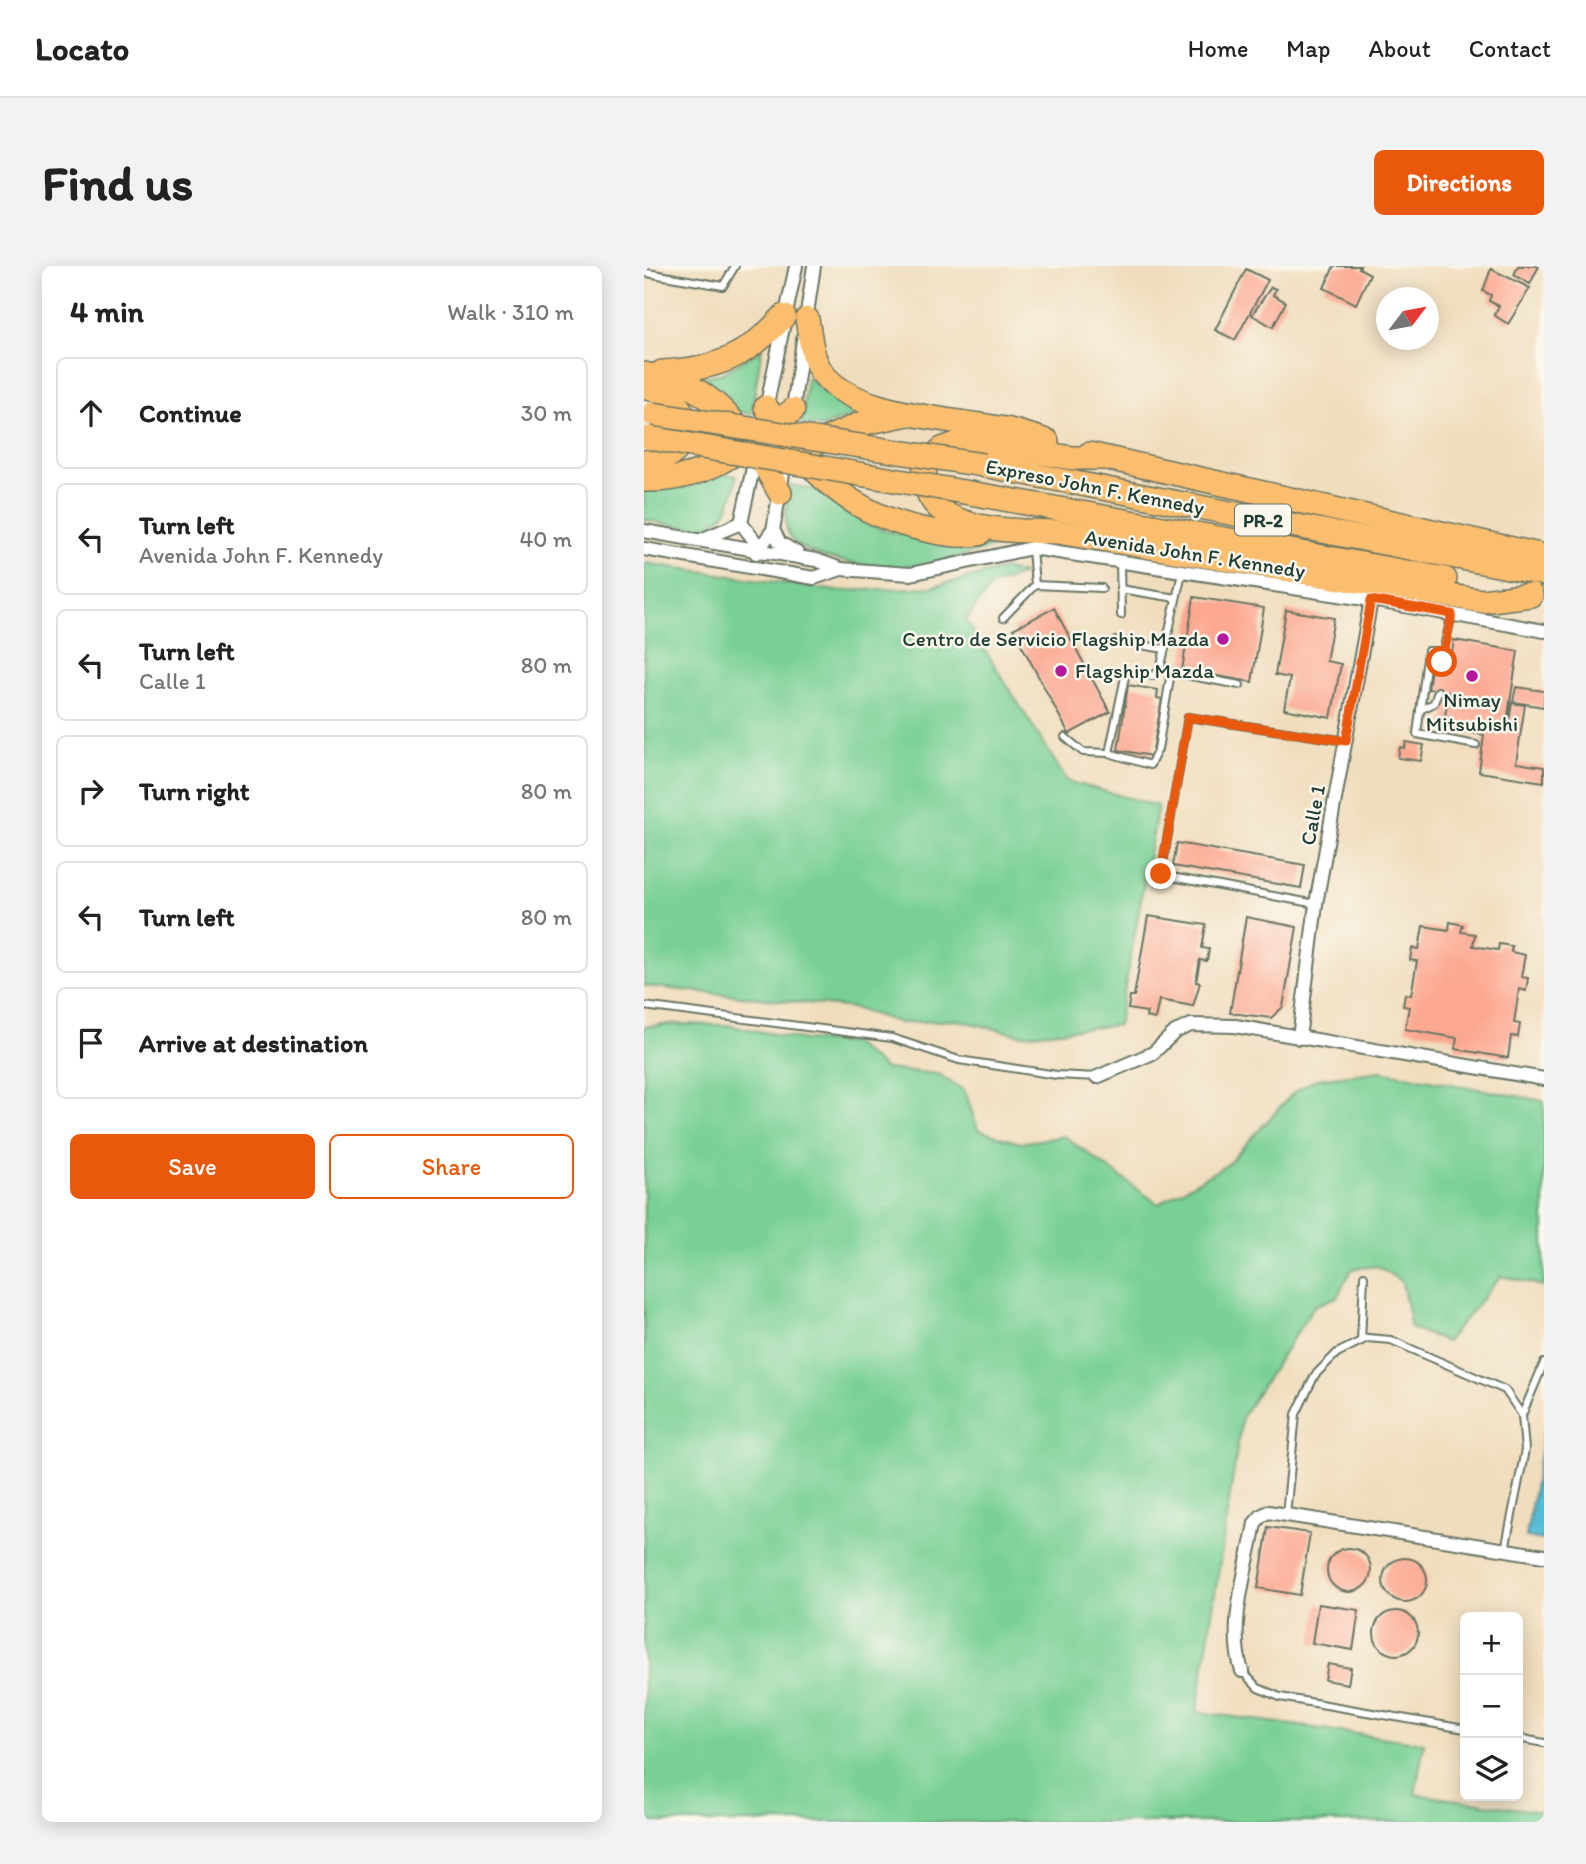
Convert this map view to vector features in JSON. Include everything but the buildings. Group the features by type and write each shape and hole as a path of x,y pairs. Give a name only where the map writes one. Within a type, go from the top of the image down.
{"highway":[{"path":"644,374 710,367 732,359 796,318 828,379 857,399 911,413 1007,429 1102,458 1544,556"},
{"path":"644,374 683,383 710,398 850,502 883,518 948,534 973,535 1003,529"},
{"path":"644,387 675,400 683,415 686,432 681,449 659,461 644,462"},
{"name":"Expreso John F. Kennedy","path":"649,413 983,465 1544,574"},
{"path":"644,480 670,480 702,473 772,442 911,413"},
{"name":"Expreso John F. Kennedy","path":"647,437 1537,596"},
{"path":"1102,458 1073,458 964,441 942,449 925,465 924,486 929,497 951,518 1003,529 1057,532 1482,601 1537,596"},
{"path":"772,442 780,493"}],"street":[{"path":"772,442 796,318 796,266"},
{"path":"698,540 713,537 741,523 772,442 796,318 814,266"},
{"path":"725,563 749,557 760,551 773,530 780,493"},
{"path":"741,523 760,551 803,576"},
{"path":"773,530 790,551 816,560"},
{"name":"Avenida John F. Kennedy","path":"644,531 816,560 841,569 910,574 1032,548 1371,600 1544,631"},
{"name":"Avenida John F. Kennedy","path":"644,549 814,578 841,569"},
{"name":"Calle 1","path":"1299,1038 1316,904 1371,600"},
{"path":"1097,1077 1153,1053 1175,1032 1191,1025 1235,1026 1544,1079"},
{"path":"1242,1671 1236,1642 1255,1523 1268,1512 1544,1556"}],"lane":[{"path":"648,273 723,286 734,266"},
{"path":"1003,618 1035,584 1032,548"},
{"path":"1120,562 1121,615"},
{"path":"1109,753 1126,672 1153,676 1160,670 1182,573"},
{"path":"1035,584 1102,588"},
{"path":"1120,589 1177,598"},
{"path":"1442,662 1452,614"},
{"path":"1116,640 1165,649"},
{"path":"1443,652 1428,651 1416,734 1476,745"},
{"path":"1160,670 1240,685"},
{"path":"1065,737 1083,752 1109,753 1150,765 1158,749 1171,672"},
{"path":"1420,710 1434,703 1438,691"},
{"path":"1316,904 1161,874 1188,717 1346,741"},
{"path":"644,1006 892,1038 959,1060 1097,1077"},
{"path":"1361,1341 1364,1276"},
{"path":"1286,1515 1296,1414 1315,1375 1337,1353 1367,1338 1391,1340 1505,1390 1521,1415 1525,1450 1505,1550"},
{"path":"1521,1415 1544,1363"},
{"path":"1242,1671 1258,1688 1280,1697 1460,1728"},
{"path":"1523,1739 1544,1742"}],"green space":[{"path":"762,349 751,414 735,411 697,378 723,373"},
{"path":"807,377 825,392 864,412 822,427 801,424"},
{"path":"721,473 737,476 732,497 717,521 707,526 694,527 644,520 644,490 682,488"},
{"path":"789,485 818,490 848,514 885,531 996,546 914,567 874,567 822,556 795,542 788,533 786,516"},
{"path":"644,563 837,591 932,587 1004,569 1024,574 992,585 966,620 1067,781 1158,806 1118,1025 1022,1035 957,1020 900,1023 854,1008 644,986"},
{"path":"673,1024 727,1025 805,1040 852,1043 885,1069 938,1074 965,1091 978,1130 1020,1143 1064,1136 1158,1204 1228,1164 1293,1093 1316,1079 1381,1071 1544,1101 1544,1286 1501,1276 1446,1342 1411,1328 1402,1282 1378,1266 1352,1269 1337,1297 1314,1306 1242,1417 1197,1712 1424,1743 1415,1794 1544,1812 1544,1822 644,1822 644,1027"}],"water":[{"path":"1544,1430 1544,1540 1526,1537"}],"place":[{"name":"Centro de Servicio Flagship Mazda","path":"1223,639"},
{"name":"Flagship Mazda","path":"1061,671"},
{"name":"Nimay Mitsubishi","path":"1472,676"}],"route":[{"path":"1161,874 1188,717 1346,741 1371,600 1452,614 1442,662"}]}
